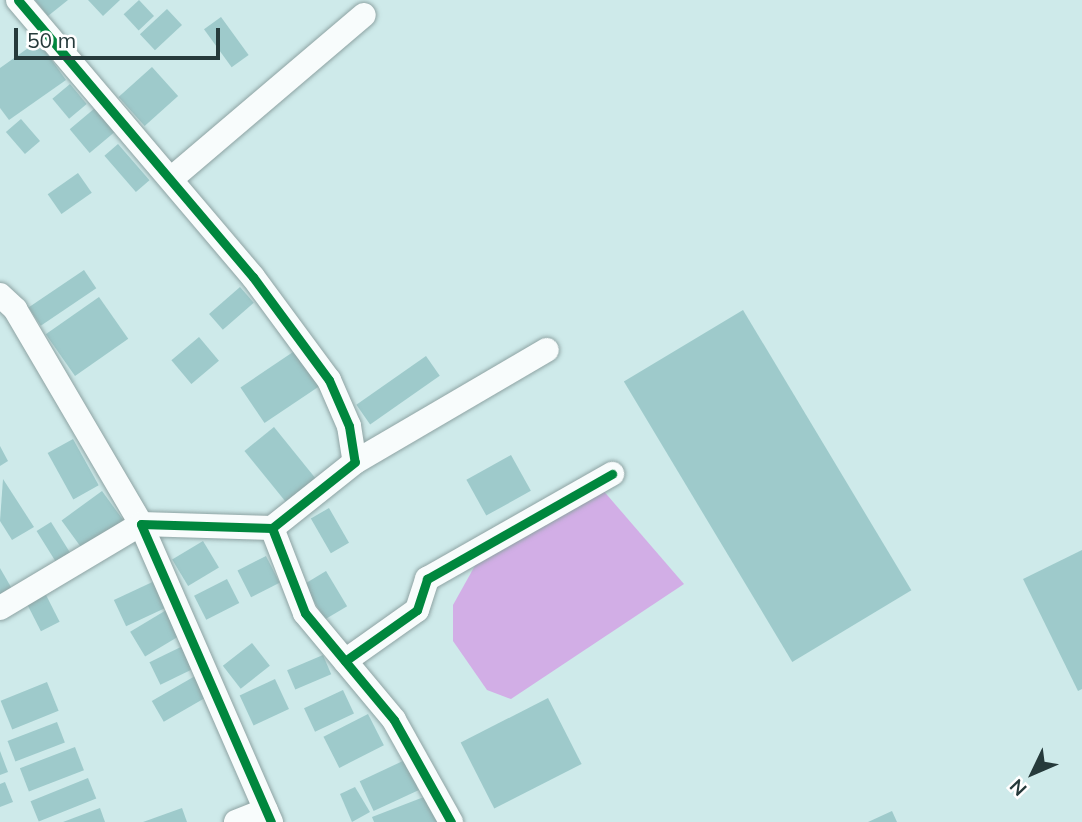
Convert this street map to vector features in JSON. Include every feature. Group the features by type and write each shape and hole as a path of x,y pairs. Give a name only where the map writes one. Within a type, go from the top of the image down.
{"street":[{"path":"18,0 171,179 329,380 349,426 355,462"},
{"path":"171,179 364,15"},
{"path":"0,295 15,309 141,524 269,816 236,822"},
{"path":"0,608 141,524 272,528 355,462 547,350"},
{"path":"345,661 417,610 426,579 612,474"},
{"path":"272,528 305,613 394,720 451,822"}],"shaded area":[{"path":"589,474 684,584 511,699 487,690 453,641 453,605 482,553"}],"building":[{"path":"35,0 68,0 48,16"},
{"path":"88,0 120,0 103,16"},
{"path":"139,0 154,16 139,30 124,14"},
{"path":"167,9 182,25 155,50 140,34"},
{"path":"221,17 249,55 232,67 204,29"},
{"path":"38,41 66,80 9,120 0,108 0,68"},
{"path":"152,67 178,96 145,126 119,97"},
{"path":"70,84 87,104 69,119 52,99"},
{"path":"95,108 115,132 90,153 70,129"},
{"path":"21,119 40,141 25,154 6,132"},
{"path":"118,144 149,180 136,192 104,156"},
{"path":"78,173 92,193 61,214 48,194"},
{"path":"84,270 96,288 41,326 28,307"},
{"path":"240,287 254,303 223,330 209,314"},
{"path":"99,297 128,339 75,376 46,334"},
{"path":"743,310 911,590 792,662 624,382"},
{"path":"199,337 219,361 191,384 171,360"},
{"path":"296,350 320,386 264,423 240,387"},
{"path":"426,356 440,376 370,424 356,405"},
{"path":"274,427 318,481 289,505 244,451"},
{"path":"73,439 99,485 73,499 48,453"},
{"path":"0,446 8,461 0,466"},
{"path":"511,455 531,491 486,516 466,480"},
{"path":"3,479 34,527 12,540 0,521"},
{"path":"102,491 123,520 83,550 62,520"},
{"path":"329,508 349,543 331,553 311,518"},
{"path":"51,522 72,556 58,565 37,531"},
{"path":"203,541 219,568 188,586 172,560"},
{"path":"1082,550 1082,689 1078,691 1023,579"},
{"path":"266,556 280,583 251,597 237,571"},
{"path":"0,568 15,594 0,603"},
{"path":"326,571 347,606 325,620 304,584"},
{"path":"161,578 173,604 126,626 114,600"},
{"path":"227,579 239,603 206,620 194,596"},
{"path":"46,595 60,622 41,631 27,605"},
{"path":"173,606 188,631 145,657 130,632"},
{"path":"189,643 200,665 160,685 149,662"},
{"path":"252,643 270,666 241,689 223,666"},
{"path":"323,655 331,674 295,690 287,670"},
{"path":"202,672 214,693 164,722 152,701"},
{"path":"275,679 289,709 254,725 240,695"},
{"path":"47,682 59,711 12,729 1,701"},
{"path":"343,690 354,714 315,732 304,708"},
{"path":"548,698 582,764 494,808 461,742"},
{"path":"368,714 384,745 339,768 323,737"},
{"path":"57,722 65,743 15,762 8,741"},
{"path":"75,747 84,770 29,791 20,768"},
{"path":"0,751 8,772 0,775"},
{"path":"405,760 419,790 374,811 360,781"},
{"path":"88,778 96,798 39,822 31,801"},
{"path":"5,782 13,802 0,807 0,784"},
{"path":"355,787 370,812 352,822 340,794"},
{"path":"429,795 439,822 374,822 372,817"},
{"path":"100,808 105,822 63,822"},
{"path":"182,808 187,822 143,822"},
{"path":"892,811 897,822 868,822"}],"cycle path":[{"path":"18,0 253,277 329,380 349,426 355,462 272,528 305,613 394,720 451,822"},
{"path":"345,661 417,610 427,579 612,474"},
{"path":"271,822 141,524 272,528"}]}
